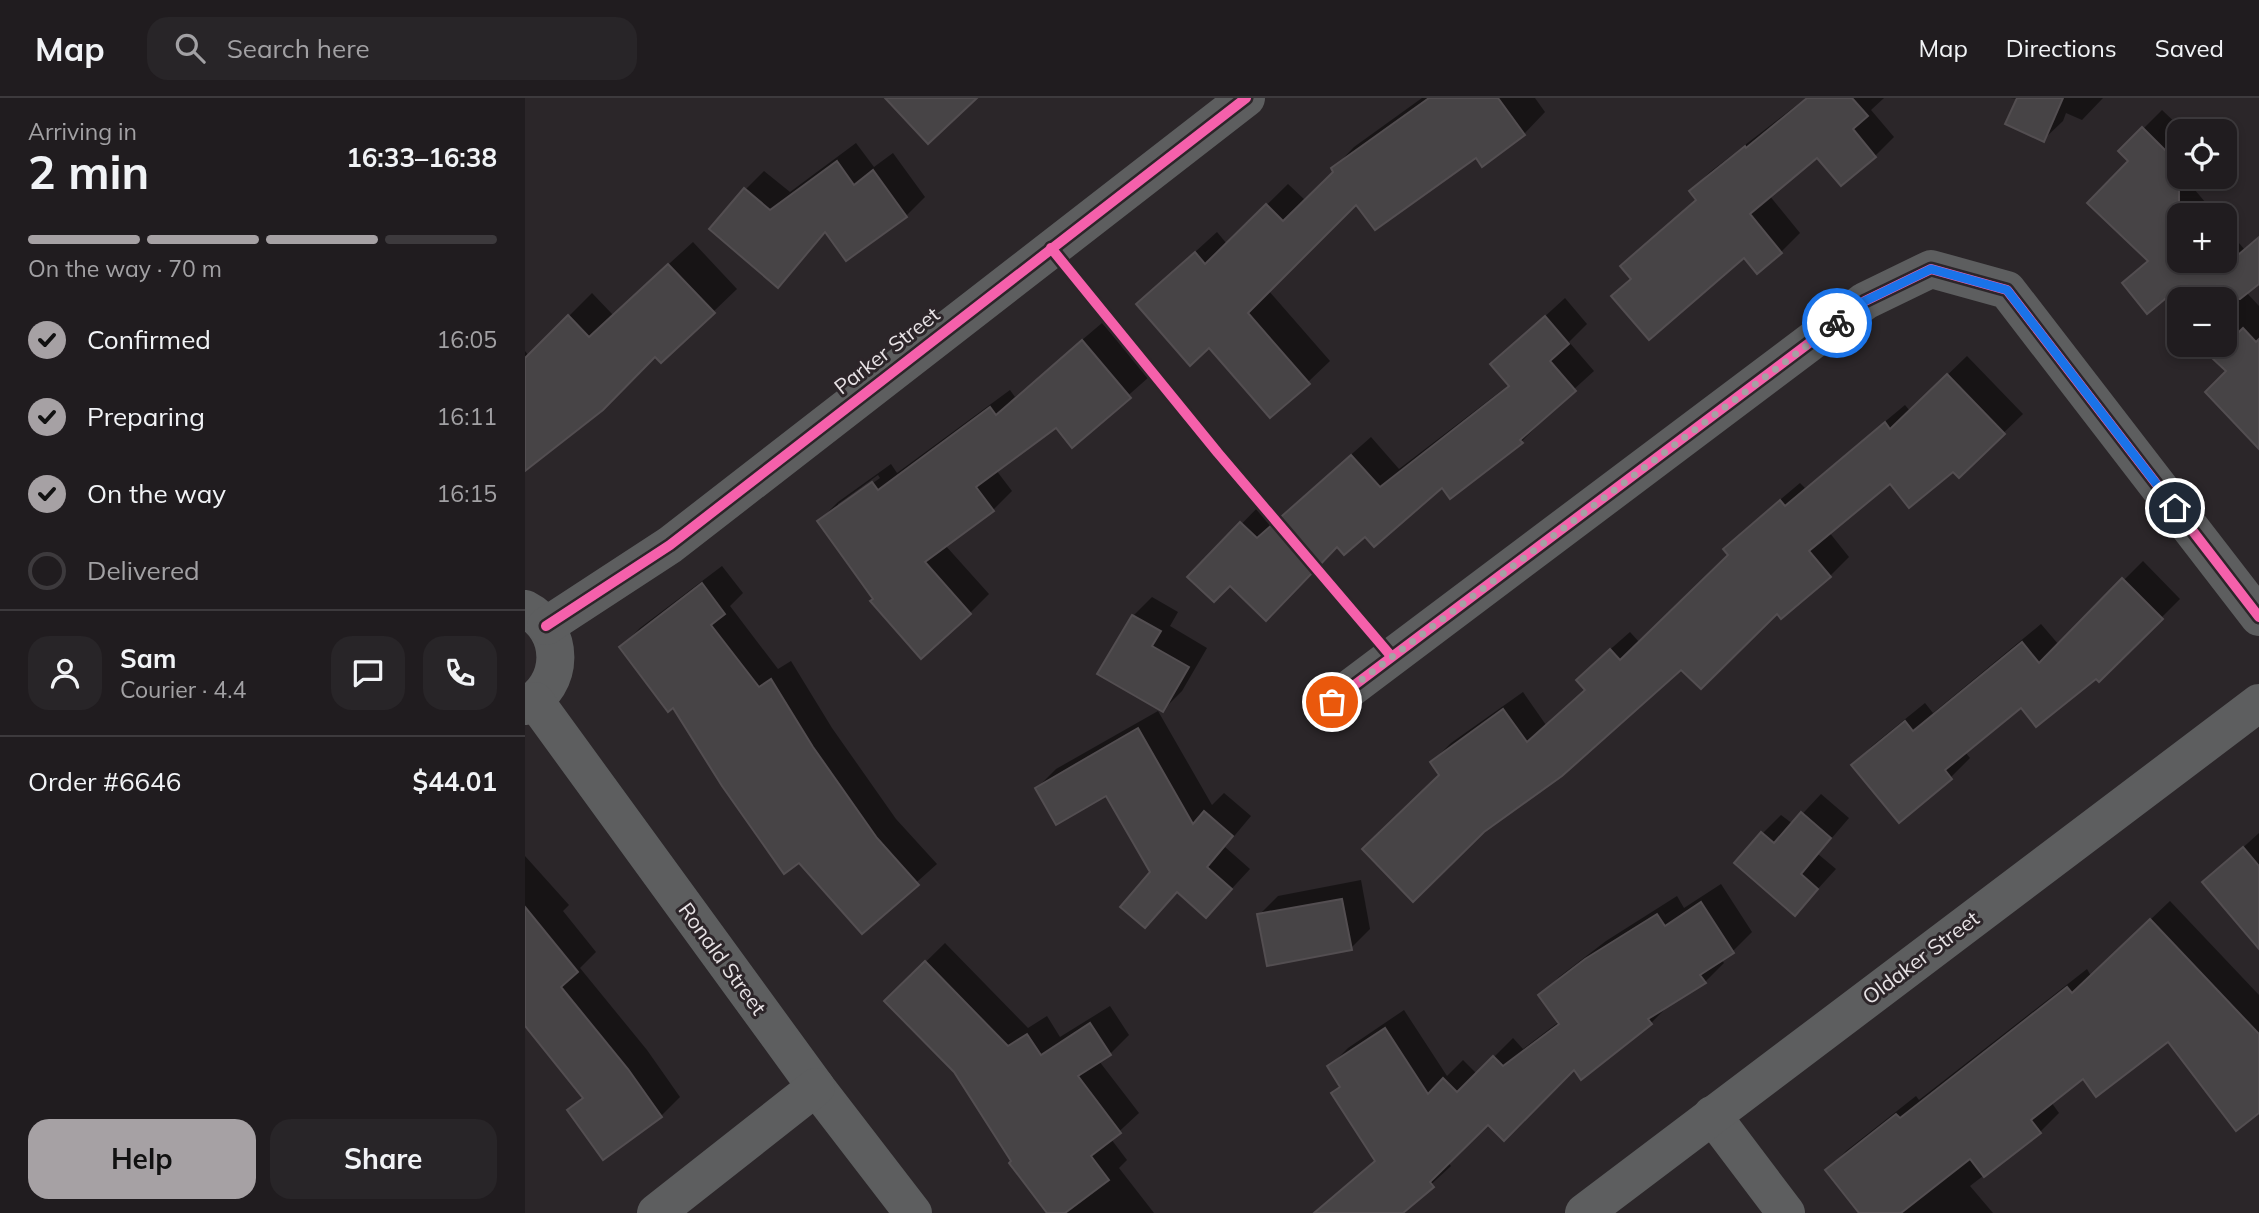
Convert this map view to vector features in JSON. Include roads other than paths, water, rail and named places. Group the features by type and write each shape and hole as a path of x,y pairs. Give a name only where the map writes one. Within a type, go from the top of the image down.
{"street":[{"name":"Parker Street","path":"536,618 670,545 1245,98"},
{"path":"1332,702 1865,301 1931,269 2007,290 2259,617"},
{"path":"530,703 546,689 554,674 557,658 554,641 536,618"},
{"name":"Ronald Street","path":"530,703 913,1213"},
{"name":"Oldaker Street","path":"1584,1213 1711,1115 2256,712"},
{"path":"656,1213 816,1087"},
{"path":"1711,1115 1786,1213"}]}
